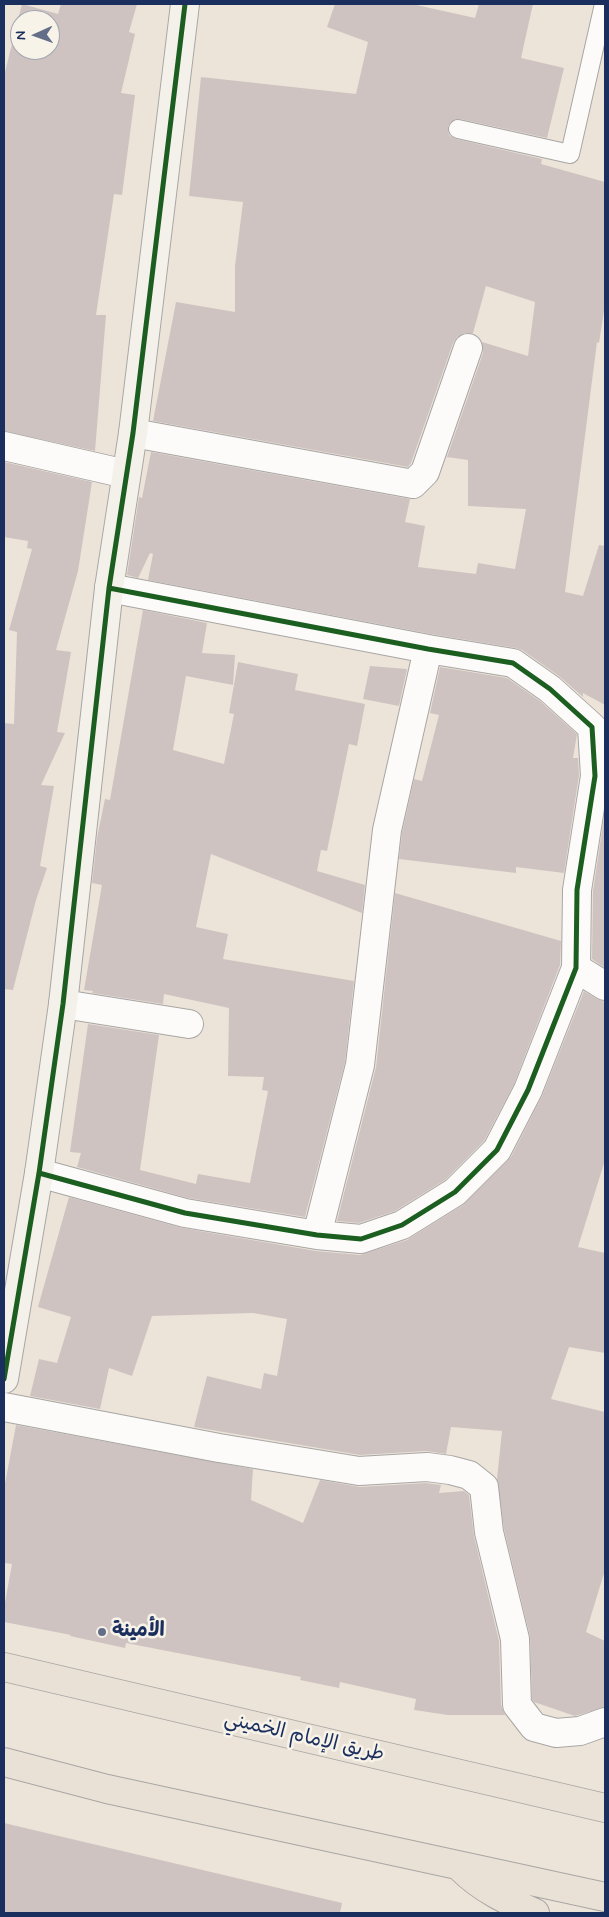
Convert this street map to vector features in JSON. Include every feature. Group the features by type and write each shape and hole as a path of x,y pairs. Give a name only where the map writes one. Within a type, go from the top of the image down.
{"highway":[{"name":"طريق الإمام الخميني","path":"4,1667 605,1808"},
{"path":"4,1762 107,1789 605,1897"},
{"path":"456,1864 474,1881 504,1900 535,1913"}],"street":[{"path":"4,1379 12,1285 38,1173 63,1004 108,588 133,433 185,4"},
{"path":"133,433 413,484 425,472 468,348"},
{"path":"4,446 126,474"},
{"path":"38,1173 185,1213 317,1235 362,1239 402,1225 455,1192 497,1150 528,1090 576,968 577,890 595,776 599,719 550,689 513,663 428,649 108,588"},
{"path":"317,1235 360,1065 387,830 428,649"},
{"path":"576,968 605,986"},
{"path":"63,1004 188,1024"},
{"path":"4,1407 219,1448 359,1471 427,1467 450,1470 469,1476 484,1486 490,1532 515,1639 517,1705 534,1727 556,1733 580,1731 605,1722"}],"lane":[{"path":"458,129 570,154 604,4"}],"building":[{"path":"22,4 44,10 20,10"},
{"path":"61,4 137,4 129,32 135,34 121,93 135,95 122,195 114,194 96,315 106,315 95,451 4,431 4,76 10,52 10,60 60,60 59,10"},
{"path":"335,4 412,4 475,18 479,4 533,4 521,58 564,68 547,138 460,119 451,122 448,126 448,132 450,136 456,139 542,159 541,164 605,182 605,304 599,343 597,342 565,592 583,596 599,545 605,546 605,705 583,693 583,697 559,676 522,650 516,648 431,634 148,580 153,554 150,553 138,578 127,575 139,497 142,498 151,452 410,499 405,522 425,526 418,567 476,574 478,563 515,569 526,509 468,506 468,460 447,457 483,353 482,342 528,356 535,302 486,286 473,333 465,333 457,337 453,343 408,467 153,421 176,302 235,312 235,266 243,202 189,196 201,77 356,94 368,42 327,27"},
{"path":"4,462 92,482 78,571 56,650 71,652 57,732 65,733 41,785 54,786 40,866 47,868 36,900 13,990 4,989 4,723 14,724 17,632 9,630 32,549 27,548 28,541 4,537"},
{"path":"143,610 207,623 202,653 235,655 233,685 186,676 173,750 224,764 234,714 229,713 238,662 298,674 295,690 365,704 357,746 349,744 327,851 321,850 317,871 365,885 362,913 211,854 196,927 228,934 223,959 354,981 345,1062 305,1217 188,1198 77,1167 81,1153 70,1152 88,1024 159,1035 140,1170 196,1184 198,1174 250,1183 268,1091 262,1090 264,1077 228,1076 229,1008 164,994 163,1004 92,993 93,991 84,990 102,885 92,883 97,838 105,799 110,800"},
{"path":"370,666 407,669 399,706 363,699"},
{"path":"440,667 507,678 540,701 577,734 573,758 578,758 579,775 564,873 516,867 516,873 399,859 402,833 414,779 422,781 439,715 430,713"},
{"path":"605,811 605,968 592,959 593,891"},
{"path":"395,893 561,941 560,965 514,1084 484,1141 445,1180 395,1211 359,1223 337,1221 376,1067"},
{"path":"584,991 605,1002 605,1160 578,1247 605,1253 605,1353 569,1347 551,1399 605,1412 605,1570 586,1632 605,1641 605,1707 575,1716 534,1702 532,1699 530,1636 504,1529 497,1479 502,1431 451,1427 446,1454 426,1451 360,1455 194,1427 207,1376 261,1389 264,1373 277,1376 287,1319 253,1313 152,1316 132,1376 109,1368 100,1409 30,1396 39,1359 57,1363 71,1317 38,1307 69,1197 182,1228 316,1251 360,1255 407,1240 463,1205 511,1157 542,1096"},
{"path":"16,1425 253,1469 251,1500 303,1523 320,1480 360,1487 426,1483 441,1485 439,1493 464,1491 469,1495 474,1536 499,1641 501,1705 505,1715 448,1715 414,1710 416,1699 340,1682 339,1688 300,1680 301,1677 126,1643 125,1648 4,1622 4,1608 12,1564 4,1563 4,1489"},
{"path":"4,1823 342,1903 340,1913 4,1913"}],"cycle path":[{"path":"4,1379 39,1173 63,1004 109,588 133,433 185,4"},
{"path":"39,1173 185,1213 317,1235 361,1239 402,1225 455,1192 497,1150 528,1090 576,968 577,890 595,776 592,727 550,689 513,663 428,649 109,588"}],"place":[{"name":"الأمينة","path":"102,1632"}]}
